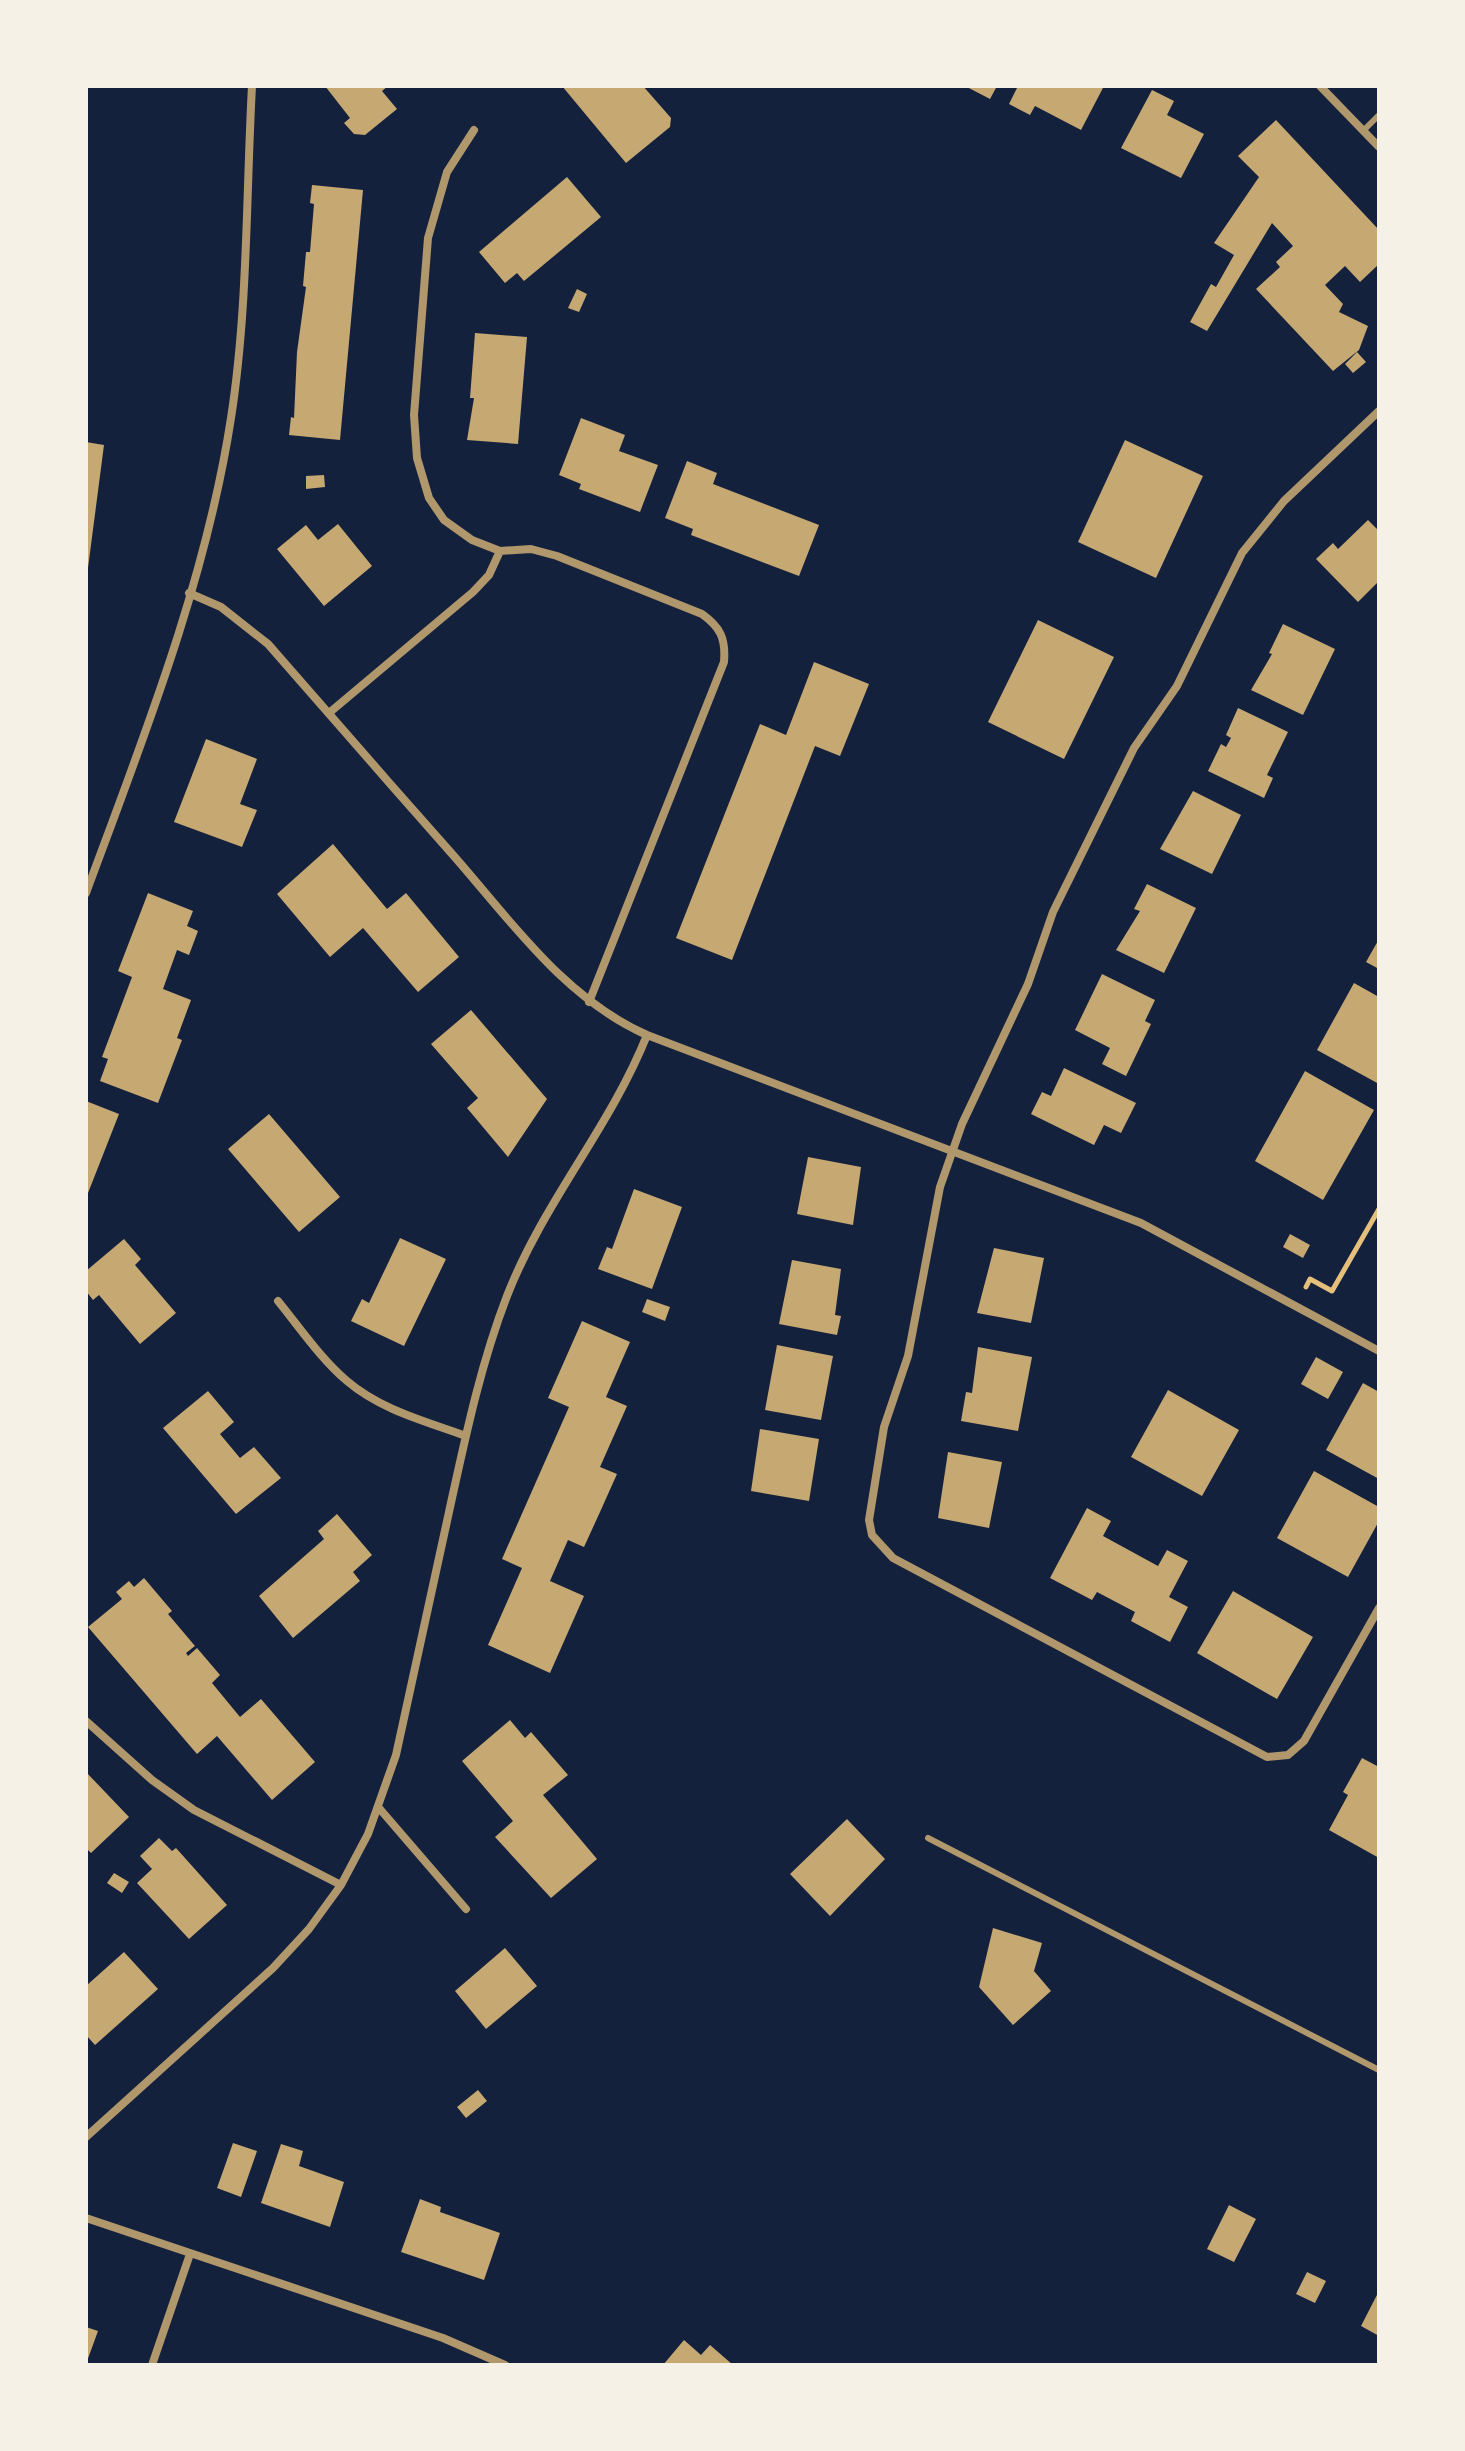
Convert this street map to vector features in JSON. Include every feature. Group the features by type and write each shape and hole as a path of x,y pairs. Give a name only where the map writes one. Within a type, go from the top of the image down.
{"street":[{"path":"86,893 148,727 189,593 223,458 233,403 252,86"},
{"path":"1320,86 1379,147"},
{"path":"474,130 447,172 431,223 414,415 415,446 424,486 444,520 462,536 500,551 531,549 557,556 702,614 721,631 725,641 724,662 589,1002"},
{"path":"1379,411 1284,501 1242,553 1177,686 1134,748 1053,912 1028,984 952,1151 940,1187 908,1356 888,1410 869,1504 872,1535 881,1547 921,1574 1267,1757 1288,1755 1304,1741 1379,1608"},
{"path":"329,713 473,592 489,575 500,551"},
{"path":"189,593 221,607 253,629 526,939 589,1002 647,1035 1165,1233 1379,1351"},
{"path":"86,2137 273,1968 317,1919 341,1885 379,1808 396,1755 466,1436 491,1343 521,1264 550,1205 626,1085 647,1035"},
{"path":"278,1301 329,1364 364,1394 385,1406 466,1436"},
{"path":"86,1721 152,1780 194,1810 341,1885"},
{"path":"379,1808 466,1909"},
{"path":"86,2218 443,2338 505,2365"},
{"path":"152,2365 190,2254"}],"lane":[{"path":"1363,131 1379,115"},
{"path":"928,1838 1379,2070"}],"path":[{"path":"1297,1305 1310,1279 1332,1291 1379,1209"}],"building":[{"path":"325,86 388,86 382,91 397,109 365,135 354,134 344,123 350,118"},
{"path":"562,86 643,86 671,118 670,127 626,163"},
{"path":"965,86 997,86 990,99"},
{"path":"1018,86 1104,86 1081,130 1035,106 1030,115 1009,104"},
{"path":"1152,90 1174,101 1167,115 1204,134 1181,178 1121,148"},
{"path":"1276,120 1379,230 1379,264 1360,282 1345,266 1325,285 1343,304 1339,312 1368,326 1359,350 1333,371 1256,289 1280,267 1276,262 1293,246 1272,223 1207,331 1190,322 1211,284 1216,287 1234,255 1214,243 1259,177 1238,156"},
{"path":"567,177 601,217 524,281 517,273 505,283 479,252"},
{"path":"312,185 363,190 340,440 289,435 291,417 294,418 297,352 306,287 303,286 306,252 310,252 314,204 310,203"},
{"path":"577,289 587,294 579,312 568,308"},
{"path":"475,333 527,337 518,444 467,440 474,398 470,398"},
{"path":"1357,352 1366,362 1353,373 1345,364"},
{"path":"581,418 625,435 619,451 658,465 640,512 579,489 581,484 559,475"},
{"path":"1125,440 1203,476 1156,578 1078,542"},
{"path":"86,442 104,445 88,568 86,568"},
{"path":"687,461 717,473 713,484 819,525 799,576 691,535 693,529 665,518"},
{"path":"324,475 325,487 306,489 306,476"},
{"path":"1368,520 1379,531 1379,581 1358,602 1316,559 1333,543 1338,549"},
{"path":"338,524 372,566 324,606 277,549 306,525 318,540"},
{"path":"1038,620 1114,657 1064,759 988,722"},
{"path":"1283,624 1335,649 1303,715 1251,690 1272,654 1269,653"},
{"path":"814,662 869,684 840,756 815,746 732,960 676,938 760,724 786,735"},
{"path":"1238,708 1288,732 1267,775 1273,778 1264,798 1208,771 1221,744 1226,747 1231,738 1226,735"},
{"path":"206,739 257,759 240,804 257,810 242,847 174,822"},
{"path":"1193,791 1241,815 1212,874 1160,849"},
{"path":"333,844 387,909 406,893 459,957 418,992 363,928 330,957 277,894"},
{"path":"1147,884 1196,908 1164,973 1116,950 1140,911 1134,909"},
{"path":"148,893 193,911 187,926 198,931 189,955 177,950 163,989 191,1000 177,1038 182,1040 158,1103 100,1081 108,1059 102,1057 132,977 118,971"},
{"path":"1379,939 1379,969 1366,962"},
{"path":"1102,974 1155,1000 1145,1021 1151,1024 1126,1076 1102,1064 1110,1048 1075,1030"},
{"path":"1354,983 1379,997 1379,1084 1317,1050"},
{"path":"471,1010 547,1099 508,1157 467,1108 478,1098 431,1044"},
{"path":"1064,1068 1136,1103 1121,1133 1104,1125 1094,1145 1031,1114 1042,1092 1051,1096"},
{"path":"1305,1071 1374,1110 1323,1200 1255,1161"},
{"path":"86,1101 119,1114 88,1193 86,1192"},
{"path":"269,1114 340,1197 299,1232 228,1149"},
{"path":"808,1157 861,1167 853,1225 797,1214"},
{"path":"634,1189 682,1207 652,1289 598,1269 607,1247 612,1249"},
{"path":"1290,1234 1310,1245 1303,1258 1283,1247"},
{"path":"400,1238 446,1259 404,1346 351,1321 362,1299 369,1303"},
{"path":"124,1239 141,1259 135,1265 176,1313 140,1344 99,1295 93,1300 86,1291 86,1271"},
{"path":"994,1248 1044,1258 1031,1323 977,1313"},
{"path":"792,1260 841,1269 835,1315 841,1316 837,1335 779,1324"},
{"path":"647,1299 670,1307 665,1321 642,1312"},
{"path":"582,1321 630,1342 606,1397 627,1406 600,1467 617,1474 584,1547 568,1540 550,1581 584,1596 550,1673 488,1645 522,1568 502,1559 569,1407 548,1398"},
{"path":"777,1345 833,1356 821,1420 765,1410"},
{"path":"978,1347 1032,1357 1018,1431 961,1421 966,1392 972,1393"},
{"path":"1316,1357 1343,1372 1328,1399 1301,1384"},
{"path":"1363,1383 1379,1392 1379,1479 1326,1450"},
{"path":"1168,1390 1239,1430 1202,1496 1131,1457"},
{"path":"208,1391 234,1422 220,1434 240,1458 254,1447 281,1478 236,1514 163,1428"},
{"path":"760,1429 819,1439 809,1501 751,1491"},
{"path":"948,1452 1002,1462 989,1528 938,1518"},
{"path":"1314,1471 1379,1507 1379,1521 1348,1577 1277,1538"},
{"path":"1087,1508 1111,1521 1103,1536 1158,1566 1167,1550 1188,1561 1169,1597 1188,1607 1170,1642 1131,1621 1135,1612 1097,1592 1092,1600 1050,1578"},
{"path":"337,1514 372,1555 353,1572 360,1581 293,1638 259,1596 324,1539 318,1531"},
{"path":"144,1578 172,1611 168,1614 195,1646 186,1653 188,1656 197,1648 220,1675 212,1683 240,1717 261,1699 315,1762 272,1800 217,1736 197,1754 88,1627 122,1599 116,1592 129,1581 134,1587"},
{"path":"1233,1591 1313,1637 1277,1699 1197,1653"},
{"path":"510,1720 525,1738 531,1732 568,1775 543,1795 597,1859 551,1898 495,1837 513,1821 462,1761"},
{"path":"1362,1758 1379,1767 1379,1858 1329,1830 1348,1795 1343,1792"},
{"path":"86,1772 129,1817 91,1853 86,1848"},
{"path":"847,1819 885,1859 830,1916 790,1874"},
{"path":"159,1838 172,1851 176,1848 227,1905 189,1939 137,1883 152,1869 140,1856"},
{"path":"114,1873 129,1882 122,1893 107,1883"},
{"path":"993,1928 1042,1943 1034,1971 1051,1991 1013,2025 979,1987"},
{"path":"505,1948 537,1986 486,2029 455,1991"},
{"path":"124,1952 158,1989 95,2045 86,2035 86,1986"},
{"path":"478,2090 487,2101 466,2118 457,2107"},
{"path":"233,2143 257,2151 241,2197 217,2188"},
{"path":"281,2144 303,2151 299,2166 344,2182 330,2227 261,2203"},
{"path":"420,2199 441,2207 440,2212 500,2233 484,2280 401,2252"},
{"path":"1229,2205 1256,2219 1234,2262 1207,2249"},
{"path":"1307,2272 1326,2281 1315,2303 1296,2294"},
{"path":"1379,2291 1379,2336 1361,2326"},
{"path":"86,2327 98,2331 86,2364"},
{"path":"684,2340 701,2355 710,2345 733,2365 663,2365"}]}
